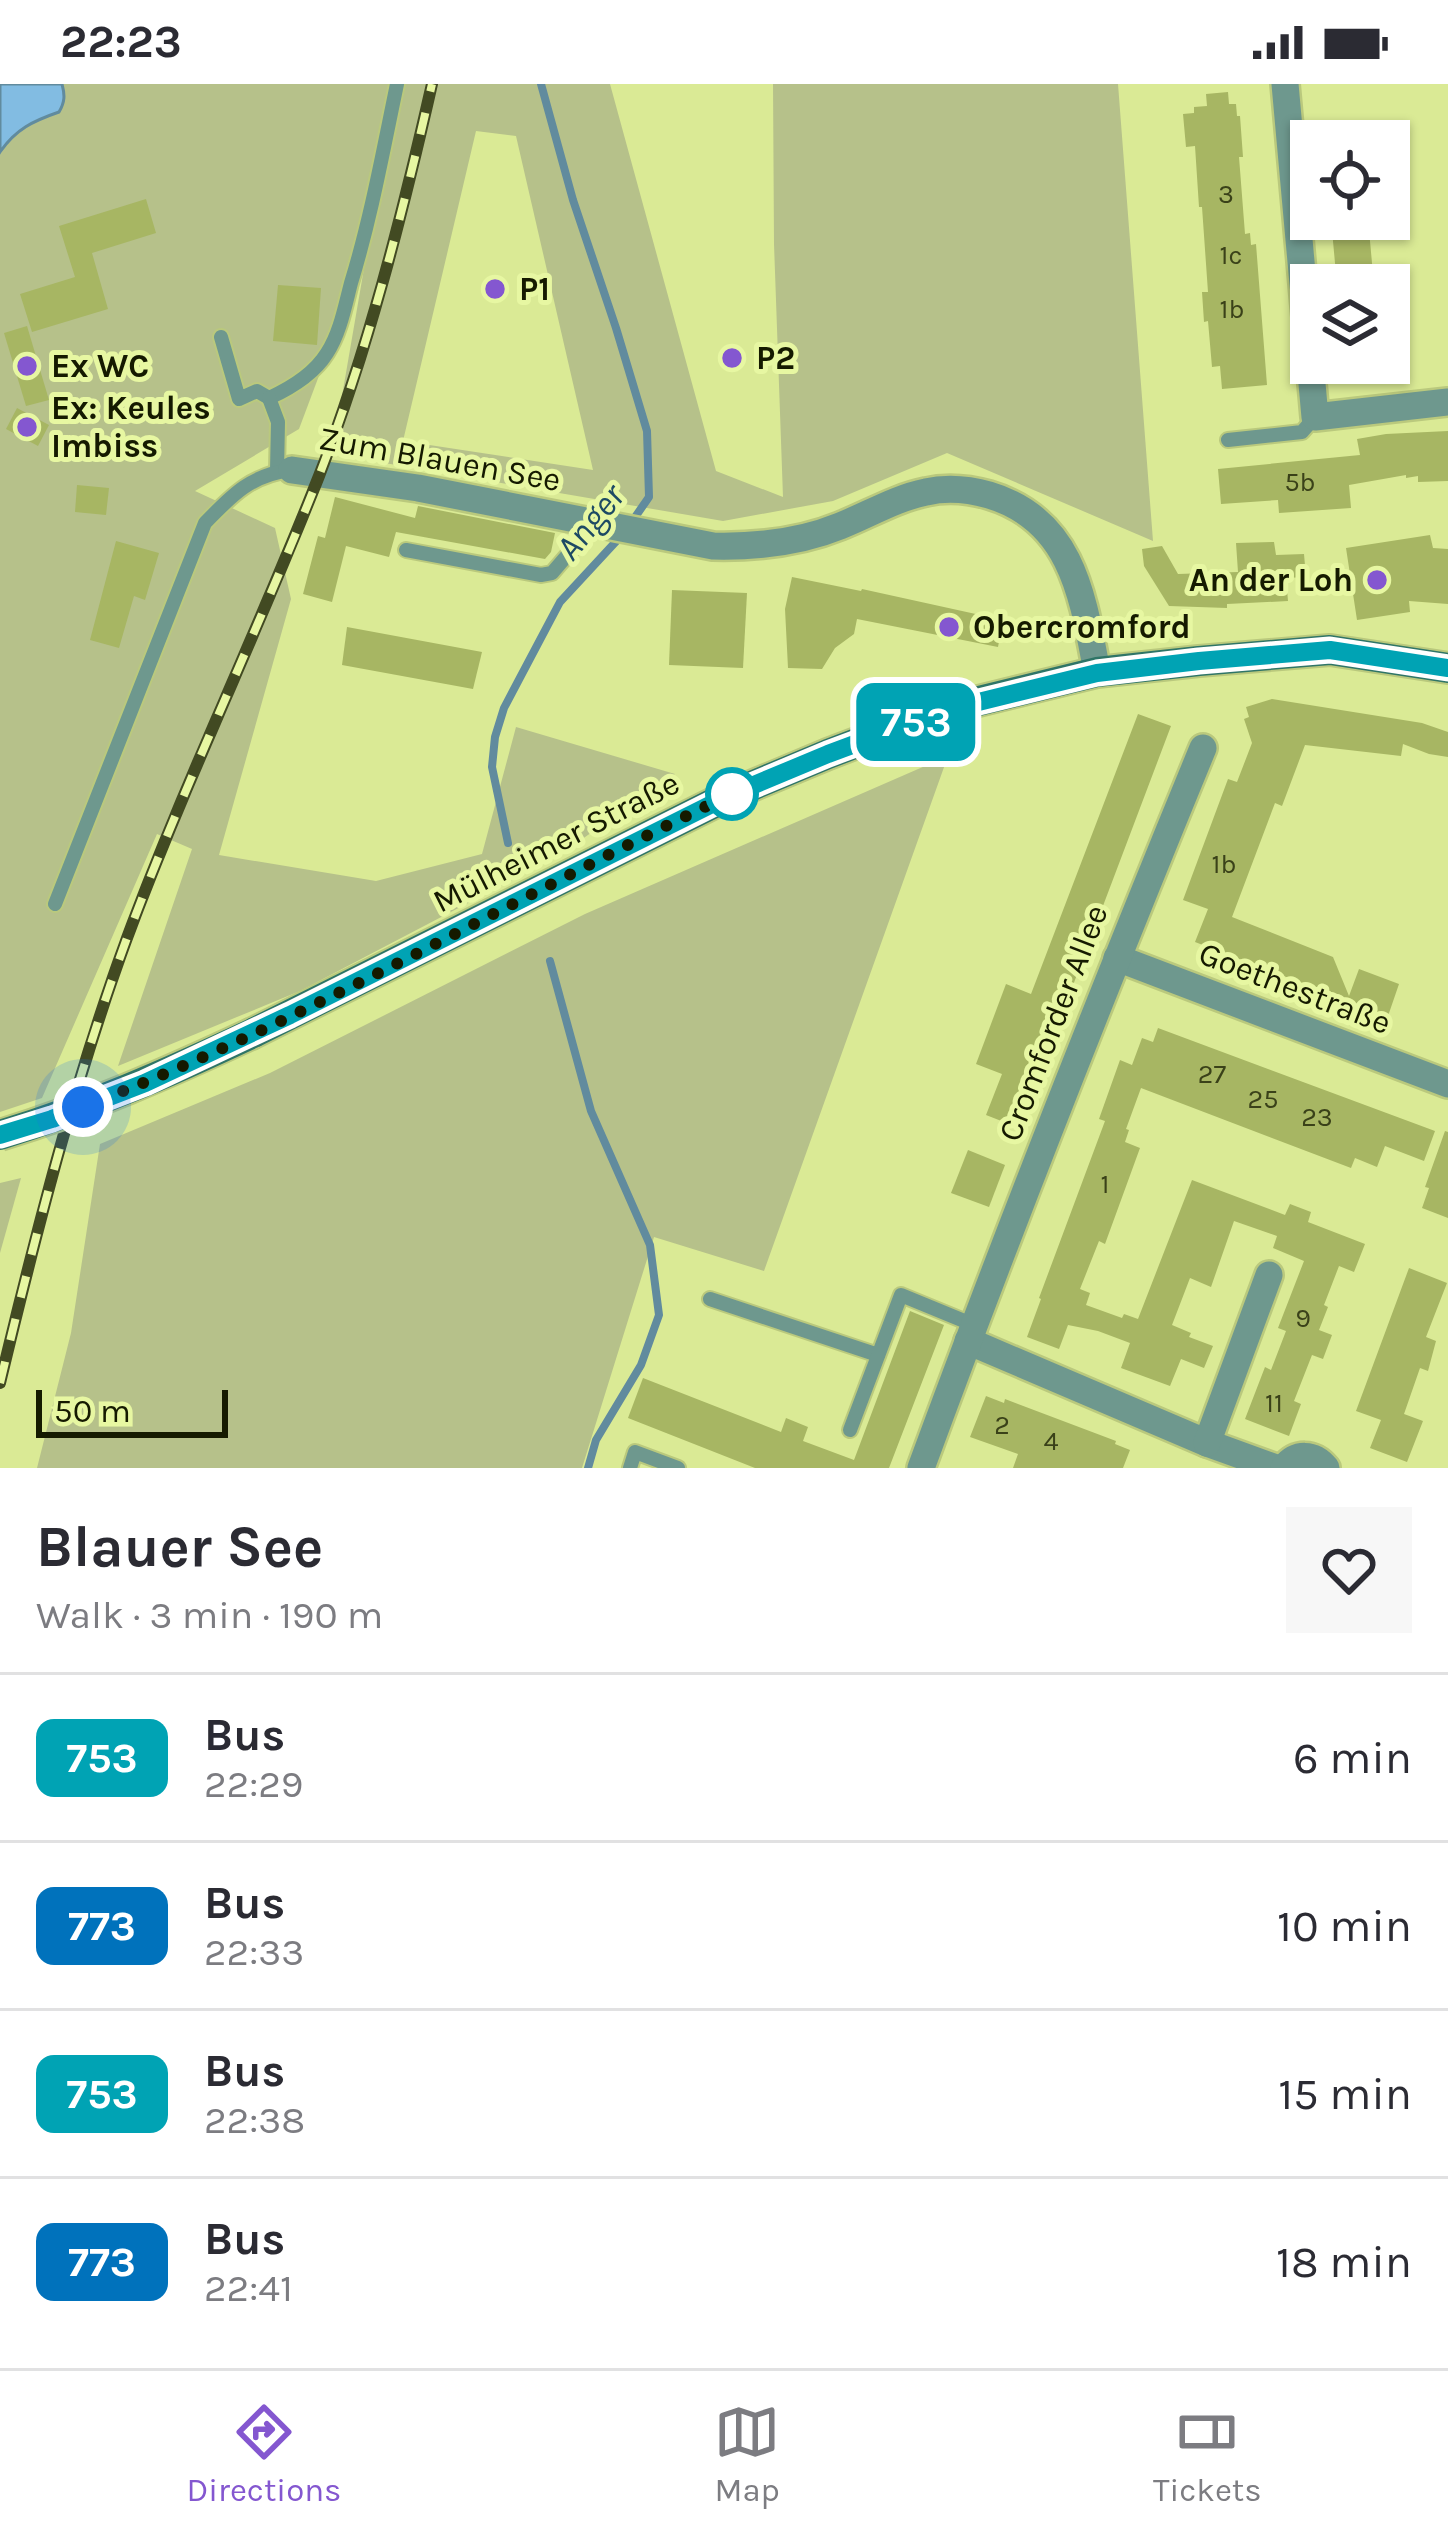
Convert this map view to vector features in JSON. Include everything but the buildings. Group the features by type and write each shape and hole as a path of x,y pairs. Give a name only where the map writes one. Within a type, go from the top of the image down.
{"main road":[{"name":"Mülheimer Straße","path":"0,1135 145,1083 730,795 946,710 1097,673 1330,650 1448,668"}],"street":[{"path":"1285,84 1315,417 1448,402"},
{"name":"Zum Blauen See","path":"284,471 418,488 713,546 739,547 835,528 923,492 972,490 1020,508 1062,550 1083,598 1097,673"},
{"name":"Cromforder Allee","path":"921,1468 1203,748"},
{"name":"Goethestraße","path":"1117,958 1448,1084"},
{"path":"1207,1443 1269,1275"},
{"path":"971,1333 1207,1443 1280,1468 1302,1456 1317,1459 1326,1468"}],"lane":[{"path":"221,337 239,399 257,391 268,398 285,391 315,369 327,353 366,234 398,84"},
{"name":"Zum Blauen See","path":"268,398 278,422 284,471"},
{"path":"1228,440 1302,432 1315,417"},
{"path":"55,904 205,523 249,481 284,471"},
{"path":"406,550 541,575 551,573 601,524"},
{"path":"850,1430 901,1295 971,1333"},
{"path":"710,1299 878,1355"},
{"path":"630,1468 635,1452 678,1468"}],"green space":[{"path":"0,84 610,84 716,471 783,497 773,84 1118,84 1153,541 947,453 833,501 723,521 332,454 367,251 343,335 320,373 299,429 195,491 275,528 291,599 219,855 376,881 482,854 516,727 675,774 558,856 300,991 118,1066 192,849 157,834 42,1098 0,1112","holes":["476,131 516,136 593,470 403,441"]},
{"path":"948,756 764,1271 654,1237 582,1468 37,1468 71,1333 100,1144 270,1073 585,914"},
{"path":"21,1178 0,1253 0,1183"}],"water":[{"path":"0,84 62,84 64,95 59,112 26,127 0,152"}],"waterway":[{"name":"Anger","path":"541,84 647,431 649,497 631,523"},
{"name":"Anger","path":"508,843 492,767 504,708 560,602 622,535"},
{"name":"Anger","path":"550,961 591,1111 650,1245 659,1315 641,1365 596,1440 588,1468"}],"railway":[{"path":"0,1383 57,1158 108,992 173,822 337,428 383,282 432,84"}],"bus line":[{"name":"753","path":"0,1135 145,1083 730,795 946,710 1097,673 1330,650 1448,668"}],"place":[{"name":"P1","path":"495,289"},
{"name":"P2","path":"732,358"},
{"name":"Ex WC","path":"27,366"},
{"name":"Ex: Keules Imbiss","path":"27,427"},
{"name":"An der Loh","path":"1377,580"},
{"name":"Obercromford","path":"949,627"}],"route":[{"path":"83,1107 253,1033 732,794"}]}
